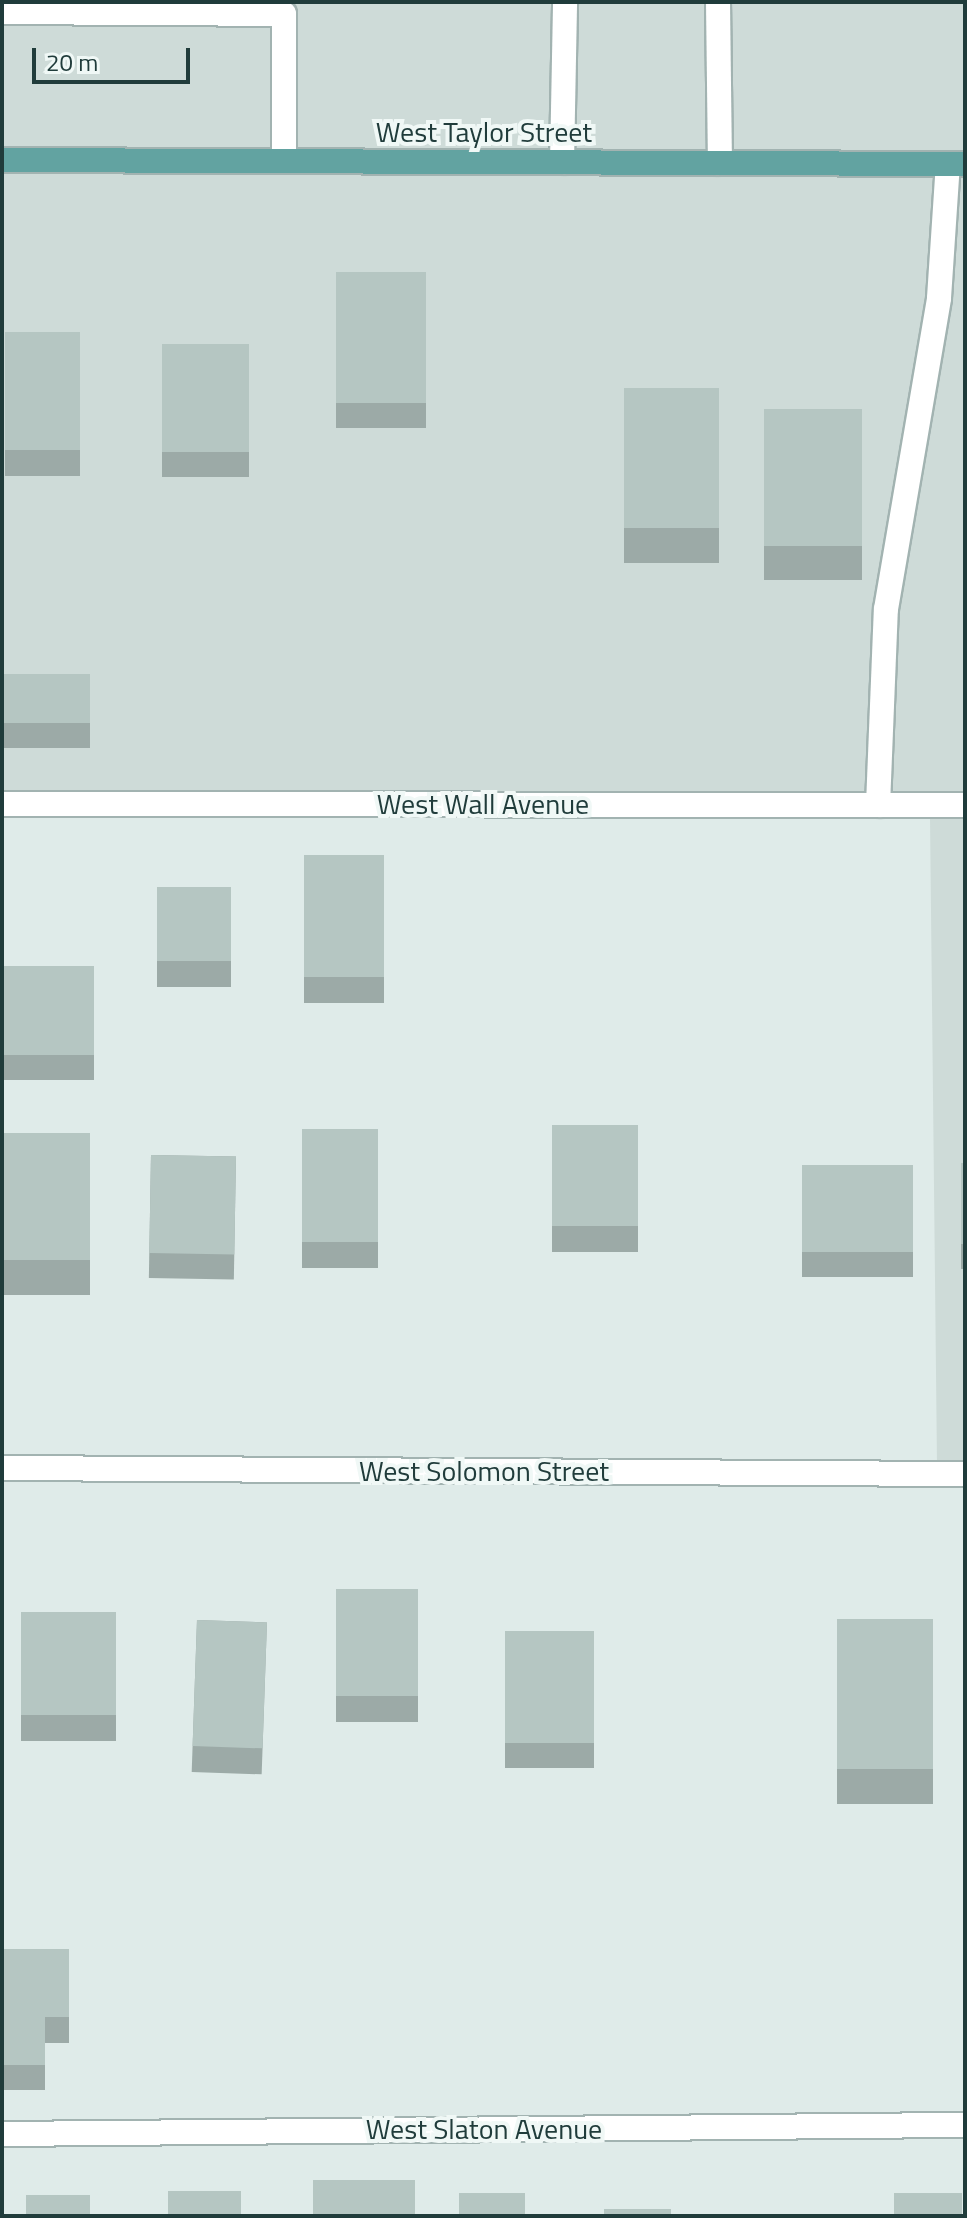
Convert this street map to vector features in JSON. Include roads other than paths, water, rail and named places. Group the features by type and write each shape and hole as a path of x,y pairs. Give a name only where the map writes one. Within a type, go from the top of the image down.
{"main road":[{"name":"West Taylor Street","path":"2,160 956,164"}],"street":[{"path":"562,162 565,2"},
{"path":"718,2 720,163"},
{"path":"2,12 284,14 284,161"},
{"path":"878,805 886,609 939,298 956,164"},
{"name":"West Wall Avenue","path":"2,804 965,805"},
{"name":"West Solomon Street","path":"2,1468 965,1474"},
{"name":"West Slaton Avenue","path":"2,2134 965,2125"}]}
